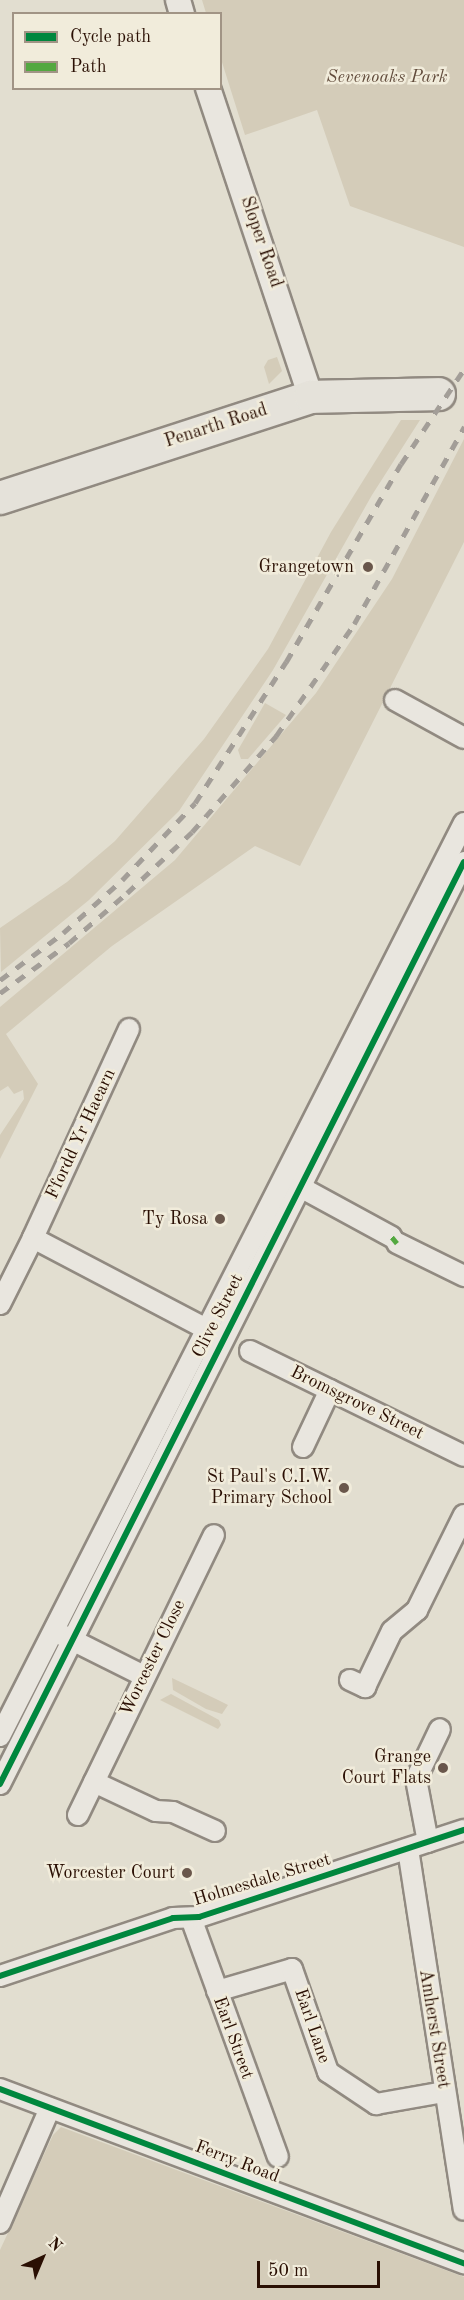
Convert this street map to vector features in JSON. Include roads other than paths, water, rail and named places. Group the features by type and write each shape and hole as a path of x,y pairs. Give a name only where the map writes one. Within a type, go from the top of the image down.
{"main road":[{"name":"Penarth Road","path":"0,498 311,397 452,395"}],"street":[{"name":"Sloper Road","path":"209,90 311,397"},
{"path":"395,700 464,738"},
{"name":"Clive Street","path":"0,1784 72,1640 216,1333 464,823"},
{"name":"Clive Street","path":"0,1736 54,1631 216,1333 302,1188 464,862"},
{"name":"Ffordd Yr Haearn","path":"0,1304 33,1238 129,1029"},
{"path":"302,1188 464,1276"},
{"path":"33,1238 106,1278 216,1333"},
{"name":"Bromsgrove Street","path":"250,1351 464,1456"},
{"path":"303,1447 330,1390"},
{"path":"350,1680 366,1687 392,1631 417,1610 464,1515"},
{"name":"Worcester Close","path":"78,1815 213,1535"},
{"path":"54,1631 144,1676"},
{"path":"428,1842 416,1779 440,1729"},
{"path":"94,1782 156,1811 173,1812 215,1831"},
{"name":"Holmesdale Street","path":"0,1976 173,1918 191,1918 464,1830"},
{"name":"Amherst Street","path":"408,1849 464,2210"},
{"name":"Earl Street","path":"191,1918 278,2157"},
{"name":"Earl Lane","path":"217,1991 292,1969 328,2072 375,2104 444,2092"},
{"name":"Ferry Road","path":"0,2089 464,2262"},
{"path":"0,2223 50,2108"}],"railway":[{"path":"0,980 63,933 122,880 195,803 286,662 401,464 464,369"},
{"path":"0,993 69,943 127,893 192,832 276,736 354,624 464,427"}],"place":[{"name":"Grangetown","path":"368,567"},
{"name":"Ty Rosa","path":"220,1219"},
{"name":"St Paul's C.I.W. Primary School","path":"344,1488"},
{"name":"Grange Court Flats","path":"443,1768"},
{"name":"Worcester Court","path":"187,1873"}],"park label":[{"name":"Sevenoaks Park","path":"387,77"}]}
